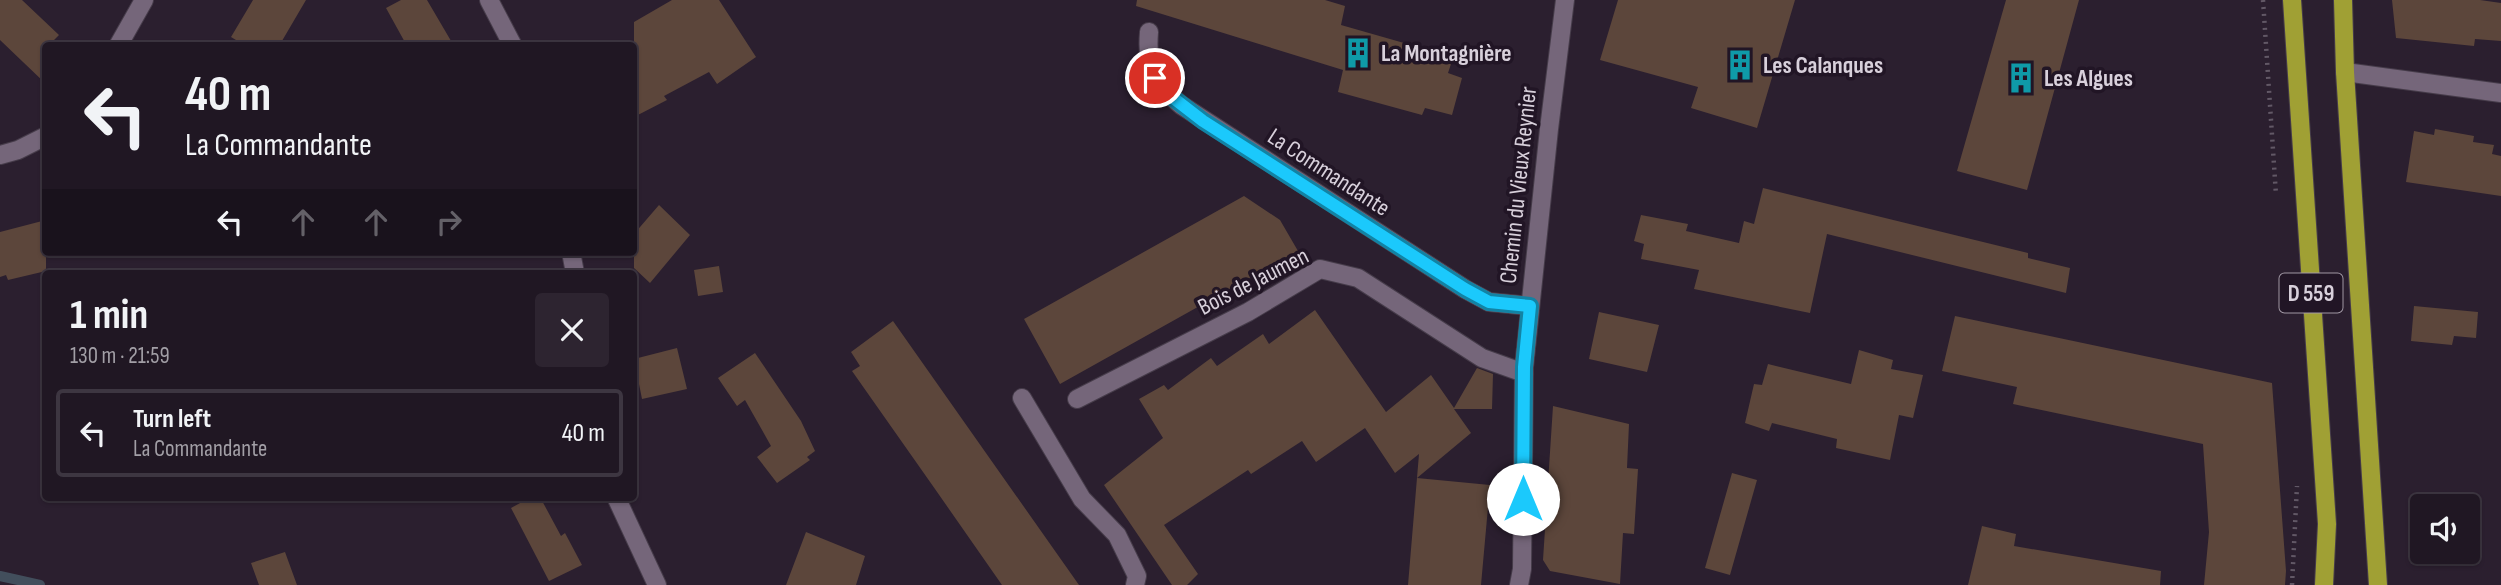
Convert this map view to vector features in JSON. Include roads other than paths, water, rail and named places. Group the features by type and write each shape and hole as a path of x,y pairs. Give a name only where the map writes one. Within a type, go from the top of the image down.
{"main road":[{"name":"D 559","path":"2292,0 2327,524 2324,585"},
{"name":"D 559","path":"2343,0 2345,72 2378,585"}],"street":[{"path":"120,42 144,0"},
{"path":"489,0 511,42"},
{"name":"Chemin du Vieux Reynier","path":"1519,585 1523,527 1524,373 1565,0"},
{"name":"La Commandante","path":"1149,32 1149,64 1155,78 1163,90 1181,105 1465,289 1489,302 1530,306"},
{"path":"2345,72 2501,93"},
{"path":"0,155 42,138"},
{"name":"Bois de Jaumen","path":"1077,399 1248,312 1320,269 1358,278 1482,358 1524,373"},
{"path":"1022,398 1082,499 1117,535 1137,576 1135,585"},
{"path":"618,501 657,585"}],"waterway":[{"path":"0,576 40,585"}],"place":[{"name":"La Montagnière","path":"1358,53"},
{"name":"Les Calanques","path":"1740,65"},
{"name":"Les Algues","path":"2021,78"}]}
